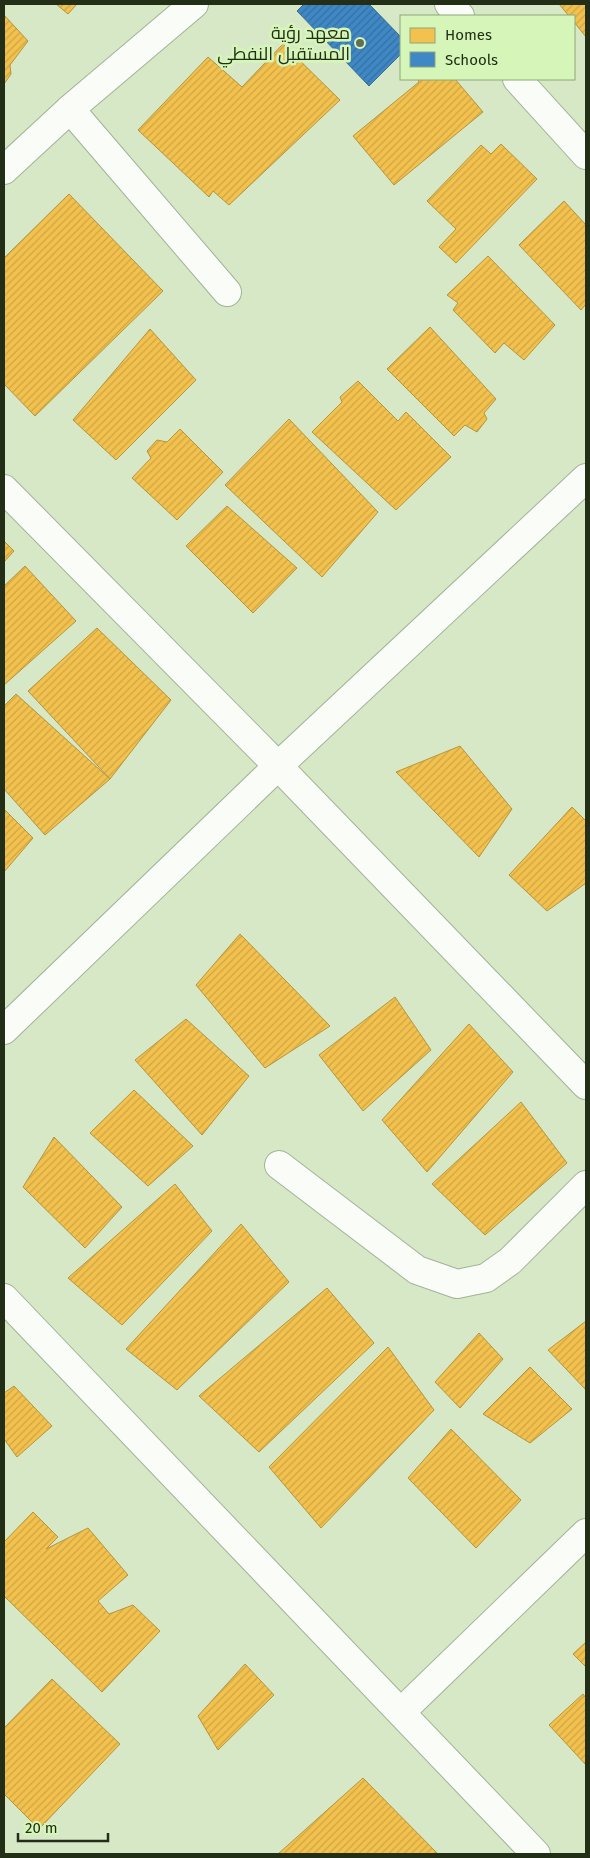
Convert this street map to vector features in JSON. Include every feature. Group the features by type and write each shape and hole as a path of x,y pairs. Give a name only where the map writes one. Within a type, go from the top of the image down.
{"street":[{"path":"4,170 70,109 194,4"},
{"path":"449,4 459,15"},
{"path":"518,80 586,155"},
{"path":"70,109 227,292"},
{"path":"4,1030 278,766 586,478"},
{"path":"4,489 278,766 586,1085"},
{"path":"279,1165 417,1270 457,1284 486,1278 510,1260 586,1185"},
{"path":"4,1298 536,1854"},
{"path":"401,1712 586,1533"}],"building: Homes":[{"path":"56,4 77,4 68,14"},
{"path":"559,4 586,4 586,37 575,23 575,15 568,15"},
{"path":"4,15 28,41 10,65 11,74 4,84"},
{"path":"283,44 340,100 229,205 213,191 209,197 138,130 208,57 242,87"},
{"path":"418,80 456,80 483,112 394,185 353,136 419,82"},
{"path":"501,144 537,179 456,263 439,247 456,229 427,201 481,145 491,154"},
{"path":"69,194 163,291 35,416 4,384 4,258"},
{"path":"564,201 586,225 586,304 581,310 519,245"},
{"path":"488,256 555,325 524,360 504,343 495,353 453,310 458,303 447,295"},
{"path":"430,327 496,399 484,413 487,419 477,432 465,425 454,436 387,369"},
{"path":"150,329 196,380 116,460 73,420"},
{"path":"358,381 398,421 406,412 451,457 396,510 312,432 342,402 340,397"},
{"path":"289,419 378,512 322,577 225,485"},
{"path":"180,429 223,472 177,520 132,478 151,458 147,451 157,440 167,442"},
{"path":"227,506 297,568 253,613 186,546"},
{"path":"4,541 14,551 4,562"},
{"path":"25,566 76,621 4,685 4,586"},
{"path":"97,628 171,700 110,779 28,691"},
{"path":"16,694 110,779 45,835 4,789 4,706"},
{"path":"460,746 512,809 479,857 396,772"},
{"path":"572,807 586,821 586,883 547,911 509,875"},
{"path":"4,809 33,838 4,872"},
{"path":"240,934 330,1026 265,1068 196,985"},
{"path":"395,997 431,1050 363,1111 319,1055"},
{"path":"186,1019 249,1076 202,1135 135,1060"},
{"path":"469,1024 513,1072 427,1172 382,1120"},
{"path":"134,1090 193,1146 148,1186 90,1133"},
{"path":"521,1102 567,1163 485,1235 432,1184"},
{"path":"54,1137 122,1207 85,1248 23,1187"},
{"path":"175,1184 212,1231 122,1325 68,1278"},
{"path":"241,1224 289,1282 177,1390 126,1349"},
{"path":"327,1288 374,1343 259,1452 199,1396"},
{"path":"586,1321 586,1390 548,1350"},
{"path":"479,1333 503,1359 460,1408 435,1382"},
{"path":"388,1347 434,1410 321,1528 269,1467"},
{"path":"530,1367 572,1409 530,1443 483,1414"},
{"path":"14,1386 52,1426 17,1457 4,1439 4,1393"},
{"path":"451,1429 521,1500 476,1548 408,1478"},
{"path":"33,1512 58,1537 46,1549 88,1528 128,1575 98,1601 109,1614 133,1605 160,1631 102,1692 4,1596 4,1542"},
{"path":"586,1642 586,1667 573,1654"},
{"path":"245,1664 274,1695 218,1750 198,1716"},
{"path":"52,1679 120,1744 39,1829 4,1794 4,1728"},
{"path":"583,1694 586,1698 586,1765 549,1725"},
{"path":"363,1778 438,1854 278,1854"}],"building: Schools":[{"path":"304,4 369,4 400,36 400,55 369,86 297,11"}],"place":[{"name":"معهد رؤية المستقبل النفطي","path":"360,43"}]}
